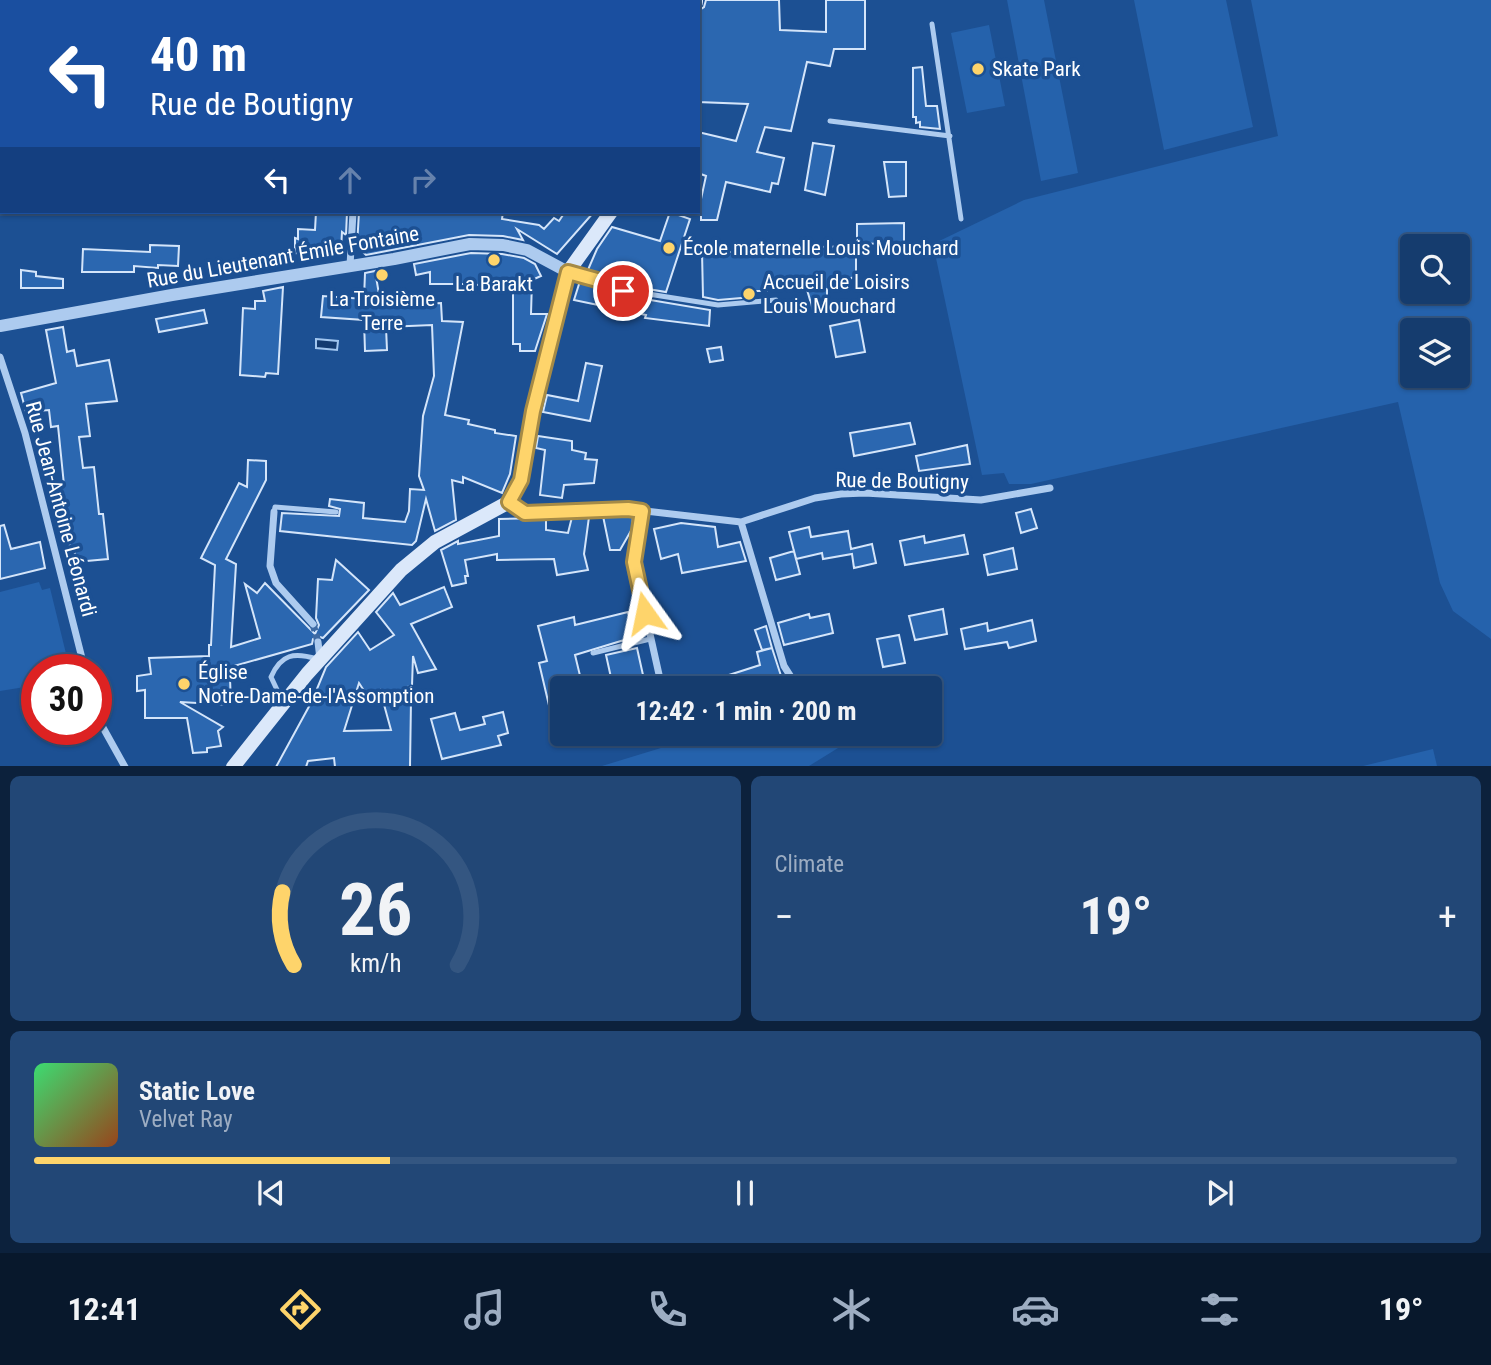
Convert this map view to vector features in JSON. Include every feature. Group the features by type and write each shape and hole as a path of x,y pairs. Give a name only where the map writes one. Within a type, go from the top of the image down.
{"main road":[{"path":"233,766 351,623 417,555 435,542 509,502 521,480 533,411 568,272 610,214"}],"street":[{"path":"350,266 353,214"},
{"name":"Rue du Lieutenant Émile Fontaine","path":"0,326 470,244 485,243 527,250 568,272"},
{"name":"Rue Jean-Antoine Léonardi","path":"0,357 25,433 81,654"},
{"name":"Rue de Boutigny","path":"509,502 525,513 628,509 741,522 816,498 841,494 981,500 1050,488"},
{"path":"642,511 634,562 659,676"},
{"path":"274,512 270,566 276,583 313,624"},
{"path":"741,522 784,666 790,676"},
{"path":"318,642 320,660"},
{"path":"112,743 125,766"}],"lane":[{"path":"932,24 961,219"},
{"path":"830,121 950,136"},
{"path":"568,272 597,280 604,287 718,305 776,300"},
{"path":"274,512 275,507 336,512"},
{"path":"593,653 650,639"},
{"path":"286,700 279,694 271,677 277,663 287,657 303,655 320,660"}],"shaded area":[{"path":"1007,0 1044,0 1078,173 1041,181"},
{"path":"1134,0 1226,0 1253,127 1164,150"},
{"path":"1251,0 1491,0 1491,639 1453,611 1440,583 1398,402 1031,484 1009,484 1004,473 982,475 933,244 1024,200 1278,136"},
{"name":"Skate Park","path":"989,25 1005,106 967,113 951,33"},
{"path":"316,339 338,341 337,350 316,348"},
{"path":"39,582 42,590 50,588 66,654 21,654 21,688 0,691 0,592"},
{"path":"667,746 841,746 809,766 602,766"},
{"path":"1433,749 1437,766 1363,766"}],"building":[{"path":"706,0 779,0 780,30 826,32 826,0 865,0 865,49 834,49 830,66 807,62 791,131 765,127 757,152 784,158 778,184 772,183 770,192 726,182 717,220 701,220 701,199 706,176 700,174 700,132 736,141 748,104 700,102 700,10"},
{"path":"922,67 926,106 937,106 940,129 920,127 920,122 916,123 916,117 913,117 913,68"},
{"path":"813,143 834,146 825,195 805,190"},
{"path":"884,162 906,162 906,196 889,197"},
{"path":"316,214 347,214 346,235 342,232 341,250 295,253 298,229 315,230"},
{"path":"359,214 503,214 502,219 539,225 544,229 554,218 559,221 564,214 592,214 557,254 517,229 523,240 503,236 469,235 366,255 357,246"},
{"path":"669,214 690,219 666,292 606,282 599,275 587,272 597,249 612,227 660,241"},
{"path":"904,223 904,243 857,244 857,224"},
{"path":"150,245 179,246 178,266 134,266 134,272 82,272 83,249 150,252"},
{"path":"856,246 856,276 827,289 827,303 813,310 805,283 767,283 767,291 753,291 753,297 718,300 703,297 702,252"},
{"path":"471,253 502,254 524,258 535,264 541,276 532,280 531,314 547,314 535,351 520,351 520,344 513,344 513,288 430,284 430,272 416,275 414,264"},
{"path":"21,270 36,272 36,276 63,279 63,288 21,288"},
{"path":"375,271 380,300 396,300 396,305 441,303 442,321 463,322 445,415 469,420 468,424 495,430 495,433 516,436 510,474 502,493 463,477 463,483 452,480 456,520 435,531 426,499 416,541 412,545 280,531 282,513 339,516 340,509 329,506 330,499 364,503 363,518 405,522 409,511 410,489 424,490 419,476 423,416 434,376 432,325 386,327 387,350 365,351 364,320 321,317 323,296 364,299 365,273"},
{"path":"580,281 594,285 603,292 710,310 709,326 645,318 646,315 574,300"},
{"path":"283,287 278,374 266,373 265,377 240,375 243,308 255,309 255,301 265,301 263,291"},
{"path":"204,310 207,323 159,332 156,319"},
{"path":"859,320 865,352 836,357 830,326"},
{"path":"63,327 67,352 74,350 77,366 109,360 117,401 86,404 90,436 79,437 83,468 94,467 99,514 103,514 108,559 76,562 68,532 62,532 58,486 64,485 58,426 51,427 49,410 26,412 21,393 56,383 46,330"},
{"path":"721,347 723,360 710,362 707,349"},
{"path":"586,363 602,366 590,421 543,412 547,395 578,401"},
{"path":"910,423 915,444 854,456 850,433"},
{"path":"538,436 572,441 572,450 586,453 585,459 597,460 594,483 564,485 562,498 540,495 545,450 536,448"},
{"path":"967,445 970,464 919,471 916,456"},
{"path":"248,460 266,461 266,480 226,559 236,564 231,647 260,638 245,584 257,593 265,583 315,634 319,625 316,618 318,579 332,580 336,560 369,590 323,638 317,636 312,644 234,666 236,678 230,678 231,705 180,702 223,727 218,731 221,746 207,748 207,752 193,753 187,718 145,718 145,690 137,691 137,676 151,674 149,658 209,656 215,565 201,558 239,483 247,487"},
{"path":"1031,509 1037,528 1021,533 1016,513"},
{"path":"603,516 633,517 632,529 620,550 610,550"},
{"path":"572,517 589,517 584,554 588,570 557,575 554,559 497,560 497,554 465,560 468,576 465,576 466,583 452,586 441,550 458,541 458,544 499,536 499,519 546,518 546,530 568,533"},
{"path":"681,523 715,527 718,547 740,542 746,561 682,573 678,554 661,559 654,529"},
{"path":"4,525 11,549 40,542 45,568 0,579 0,526"},
{"path":"809,527 811,537 848,531 851,549 872,544 876,563 854,568 852,554 823,559 822,553 796,559 789,532"},
{"path":"964,535 968,554 905,565 900,541 924,536 925,543"},
{"path":"1013,548 1017,569 988,575 984,555"},
{"path":"794,551 800,574 776,580 770,558"},
{"path":"444,587 452,607 411,624 436,669 418,673 413,656 412,686 407,687 411,700 410,766 335,766 334,758 308,761 306,766 277,766 312,701 326,667 358,632 370,650 394,635 376,612 393,593 400,605","holes":["359,683 368,697 380,690 391,730 344,731"]},
{"path":"943,609 947,634 915,640 909,616"},
{"path":"628,612 634,637 575,655 580,676 550,676 550,710 539,663 547,661 538,626 574,617 575,625"},
{"path":"809,614 810,618 829,614 833,633 784,645 778,623"},
{"path":"1032,620 1036,641 1009,648 1007,642 965,649 961,629 987,623 988,631"},
{"path":"766,626 772,648 762,650 755,630"},
{"path":"899,635 905,663 883,667 877,639"},
{"path":"637,648 643,675 611,676 606,655"},
{"path":"772,648 781,676 726,676 760,665 757,652"},
{"path":"503,712 508,733 498,736 501,745 442,759 431,719 455,713 460,730 485,724 483,717"}],"tunnel":[{"path":"313,624 318,642"}],"place":[{"name":"Skate Park","path":"978,69"},
{"name":"École maternelle Louis Mouchard","path":"669,248"},
{"name":"La Barakt","path":"494,260"},
{"name":"La Troisième Terre","path":"382,275"},
{"name":"Accueil de Loisirs Louis Mouchard","path":"749,294"},
{"name":"Église Notre-Dame-de-l'Assomption","path":"184,684"}],"route":[{"path":"623,291 604,287 597,280 568,272 533,411 521,480 509,502 525,513 628,509 642,511 634,562 645,613"}]}
